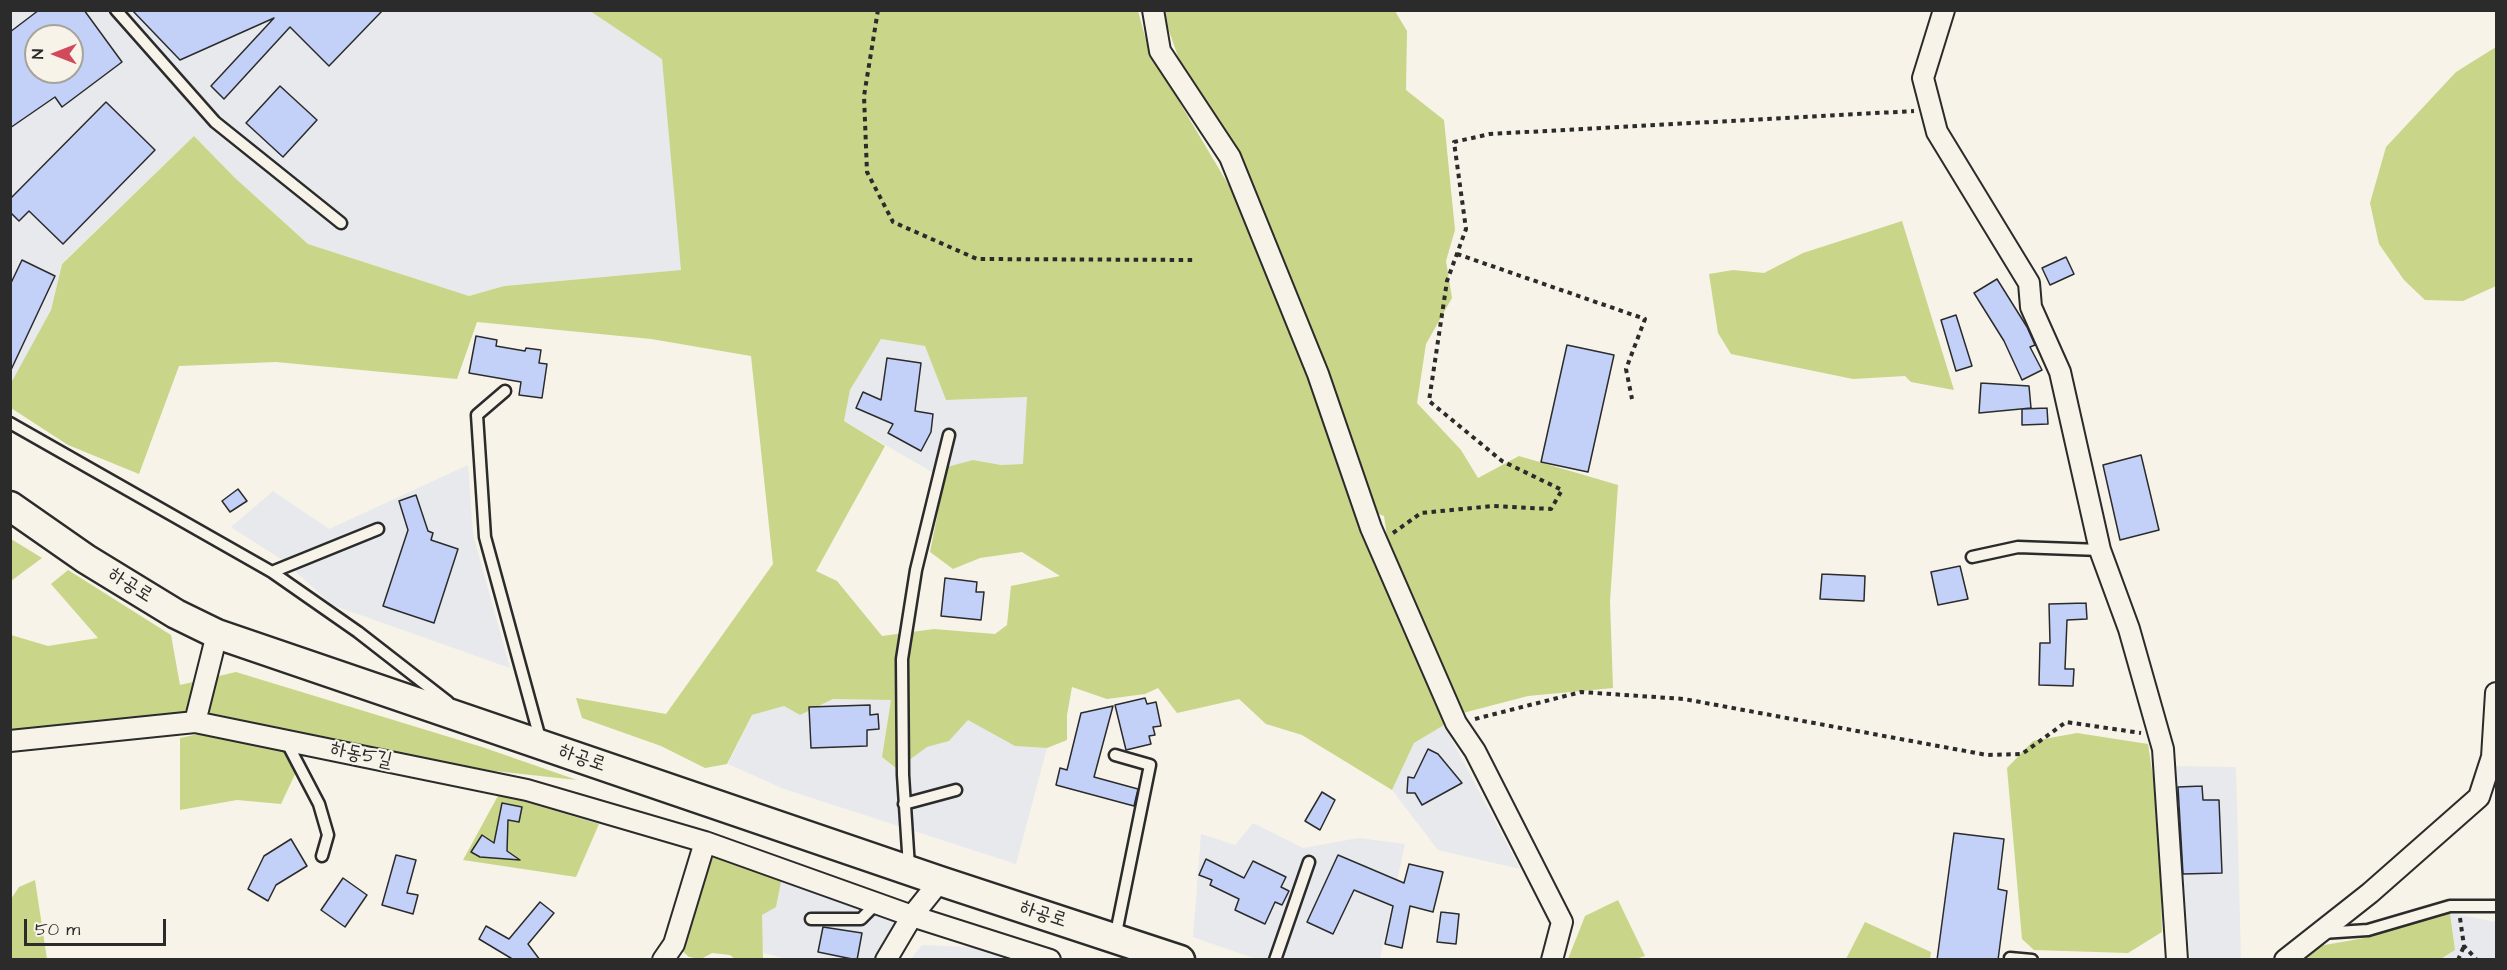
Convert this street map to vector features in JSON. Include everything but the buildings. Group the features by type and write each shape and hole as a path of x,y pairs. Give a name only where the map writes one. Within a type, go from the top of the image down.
{"main road":[{"name":"하공로","path":"10,506 86,559 176,614 217,634 940,881 1180,960"}],"street":[{"path":"1153,10 1160,51 1230,157 1318,374 1378,544 1456,723 1475,751 1562,922 1552,960"},
{"path":"1944,10 1923,78 1937,132 2029,283 2031,307 2060,372 2100,550 2129,629 2160,735 2163,749 2176,959"},
{"path":"195,722 217,634"},
{"path":"2285,960 2370,893 2479,797 2492,757 2496,693"},
{"name":"하동5길","path":"10,741 195,722 527,790 705,842 912,916 1050,960"},
{"path":"663,960 674,944 705,842"},
{"path":"886,960 912,916 940,881"}],"lane":[{"path":"116,10 215,122 341,223"},
{"path":"505,391 477,415 485,537 541,745"},
{"path":"10,423 272,572 358,632 474,722"},
{"path":"909,870 904,804 902,659 916,570 949,435"},
{"path":"272,572 378,529"},
{"path":"1972,557 2018,547 2100,550"},
{"path":"285,740 319,804 328,835 322,856"},
{"path":"1115,755 1150,765 1115,938"},
{"path":"904,804 956,790"},
{"path":"1275,960 1309,862"},
{"path":"811,919 861,919 877,903"},
{"path":"2319,933 2368,930 2450,906 2496,906"},
{"path":"2010,958 2032,960"}],"path":[{"path":"878,10 864,96 867,172 893,222 977,259 1194,260"},
{"path":"1378,544 1421,513 1493,506 1551,510 1562,490 1502,461 1430,401 1448,281 1466,229 1454,142 1490,134 1931,110"},
{"path":"1457,254 1645,319 1626,369 1632,399"},
{"path":"1456,723 1581,692 1684,699 1987,755 2022,754 2066,722 2160,735"},
{"path":"2458,906 2464,946 2458,960"},
{"path":"2464,946 2477,960"}],"shaded area":[{"path":"11,11 590,11 662,58 682,270 504,286 469,296 308,244 234,177 194,136 62,263 51,310 11,385"},
{"path":"881,339 925,346 946,400 1027,397 1024,464 1001,465 973,460 932,472 844,421 850,390"},
{"path":"468,465 473,534 510,668 332,605 284,561 231,527 273,491 329,529"},
{"path":"833,699 891,700 882,757 896,769 927,747 949,741 968,719 1015,746 1047,748 1016,864 784,789 728,764 752,715 784,706 800,715"},
{"path":"1444,725 1520,869 1438,850 1392,790 1414,743"},
{"path":"2174,766 2236,767 2241,959 2190,959"},
{"path":"1253,823 1303,848 1359,838 1405,844 1380,959 1256,959 1193,937 1201,834 1235,845"},
{"path":"781,882 898,920 875,959 787,959 764,953 760,935 762,915 776,906"},
{"path":"2450,913 2496,922 2496,959 2442,960 2455,950"},
{"path":"922,945 992,948 1026,960 910,960"}],"green space":[{"path":"590,11 1138,11 1149,51 1228,184 1245,174 1234,145 1181,65 1162,11 1395,11 1407,31 1406,90 1444,120 1455,230 1446,261 1452,298 1426,344 1417,403 1461,450 1478,478 1519,456 1618,485 1610,601 1613,688 1528,696 1459,714 1388,543 1384,516 1351,504 1444,725 1414,743 1392,790 1302,735 1266,724 1239,699 1177,713 1158,688 1145,694 1107,699 1072,687 1067,715 1067,740 1047,748 1015,746 968,720 949,741 927,747 897,769 882,757 891,700 833,699 800,715 784,706 752,715 727,764 705,768 661,746 582,718 576,698 666,714 773,564 751,356 651,339 477,322 457,379 276,362 179,366 139,474 68,445 11,408 10,385 51,310 62,264 194,136 234,177 308,244 469,296 504,286 681,270 662,59","holes":["881,339 925,346 946,400 1027,397 1023,464 1001,465 973,460 947,467 930,552 953,569 980,558 1022,552 1060,576 1011,586 1007,625 995,634 934,629 882,636 837,581 816,571 885,446 844,421 850,390"]},
{"path":"2496,47 2496,286 2463,301 2425,300 2404,280 2379,244 2370,203 2386,147 2456,72"},
{"path":"1902,221 1954,390 1911,382 1905,376 1853,379 1731,354 1718,333 1709,274 1733,270 1764,273 1803,253"},
{"path":"11,539 42,558 11,581"},
{"path":"68,570 171,635 180,685 236,672 482,747 577,780 439,765 205,715 11,732 11,635 48,646 98,638 51,584"},
{"path":"203,733 305,753 281,804 237,800 180,810 180,738"},
{"path":"2077,733 2148,744 2159,816 2162,932 2128,953 2034,950 2022,939 2007,768 2033,741"},
{"path":"499,794 599,824 576,877 463,860"},
{"path":"708,857 736,861 781,882 776,907 762,915 763,959 735,959 730,955 712,953 701,959 689,957 679,948"},
{"path":"35,880 47,959 11,959 11,899 19,887"},
{"path":"1618,900 1645,956 1632,960 1568,959 1585,916"},
{"path":"2450,913 2455,950 2441,959 2307,959 2319,946 2370,937"},
{"path":"1865,922 1931,952 1930,959 1846,959"}]}
